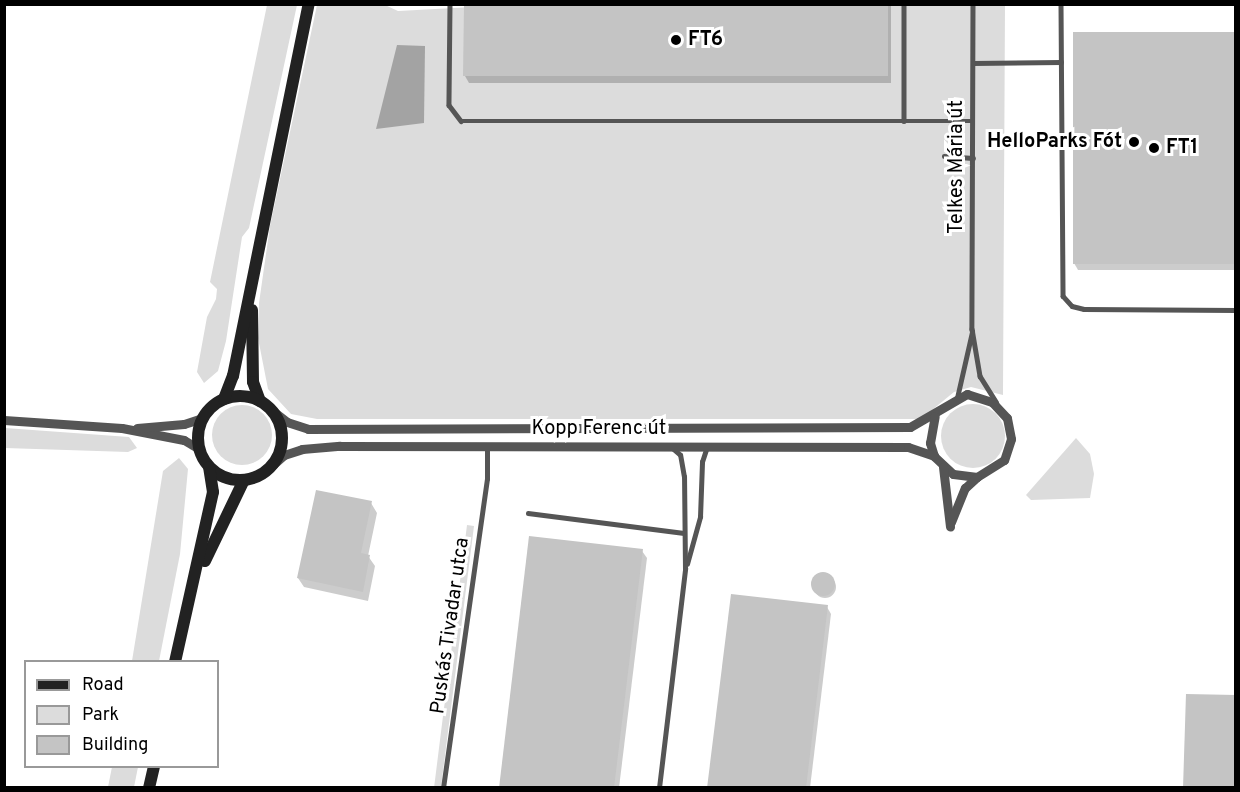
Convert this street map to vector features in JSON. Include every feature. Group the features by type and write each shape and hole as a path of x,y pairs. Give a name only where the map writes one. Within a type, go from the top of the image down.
{"main road":[{"path":"175,660 213,492 209,466 199,449 202,418 224,399 232,376 309,4"},
{"path":"252,286 253,382 260,401"},
{"path":"209,466 225,477 244,480 268,469 277,457 282,435 273,411 260,401 240,396 224,399"},
{"path":"191,595 221,520 244,480"},
{"path":"149,788 154,768"}],"street":[{"path":"943,467 950,527 965,488 977,477 996,468 1009,450 1011,429 1001,409 974,395 957,398 935,416 930,429 934,456 943,467 953,474 977,477"},
{"name":"Kopp Ferenc út","path":"273,411 286,422 308,429 910,427 935,416"},
{"path":"122,429 184,424 202,418"},
{"path":"4,420 122,429 184,440 199,449"},
{"name":"Kopp Ferenc út","path":"268,469 284,456 314,448 908,447 934,456"}],"lane":[{"path":"450,4 449,105 461,121 973,121"},
{"path":"904,4 904,121"},
{"name":"Telkes Mária út","path":"972,329 973,4"},
{"path":"1061,4 1061,291 1067,301 1084,309 1236,309"},
{"path":"973,63 1061,62"},
{"path":"944,156 973,158"},
{"path":"957,398 972,329"},
{"path":"972,329 980,376 1001,409"},
{"name":"Puskás Tivadar utca","path":"443,788 487,468 487,447"},
{"path":"659,788 685,569 683,467 680,454 670,447"},
{"path":"685,569 700,517 702,462 707,447"},
{"path":"528,513 684,533"}],"green space":[{"path":"528,4 1005,5 1003,395 971,387 954,392 921,419 317,419 291,414 268,389 258,338 259,303 270,226 317,5 385,5 398,11"},
{"path":"267,5 297,5 249,228 242,237 226,341 218,371 204,383 197,372 207,317 216,299 217,289 210,282"},
{"path":"973,404 991,410 999,418 1005,436 999,454 991,462 973,468 955,462 947,454 941,436 947,418 955,410"},
{"path":"242,405 263,414 272,435 263,456 242,465 221,456 212,435 221,414"},
{"path":"5,428 129,437 137,448 128,452 5,448"},
{"path":"1076,438 1090,454 1094,474 1090,498 1031,500 1026,495"},
{"path":"179,458 188,469 180,554 159,660 132,660 163,471"},
{"path":"467,525 474,526 441,787 434,788"},
{"path":"112,768 138,768 134,787 108,787"}],"shaded area":[{"path":"397,45 425,46 424,123 376,129"}],"building":[{"name":"FT6","path":"464,4 888,4 888,76 463,76"},
{"name":"FT1","path":"1073,32 1236,32 1236,264 1073,264"},
{"path":"316,490 372,501 361,553 370,555 363,592 297,578"},
{"path":"529,536 643,549 614,788 499,788"},
{"path":"823,572 831,576 835,584 831,592 823,596 815,592 811,584 815,576"},
{"path":"731,594 828,605 806,788 707,788"},
{"path":"1186,694 1236,695 1236,788 1183,788"}],"place":[{"name":"FT6","path":"676,40"},
{"name":"HelloParks Fót","path":"1134,142"},
{"name":"FT1","path":"1154,148"}]}
